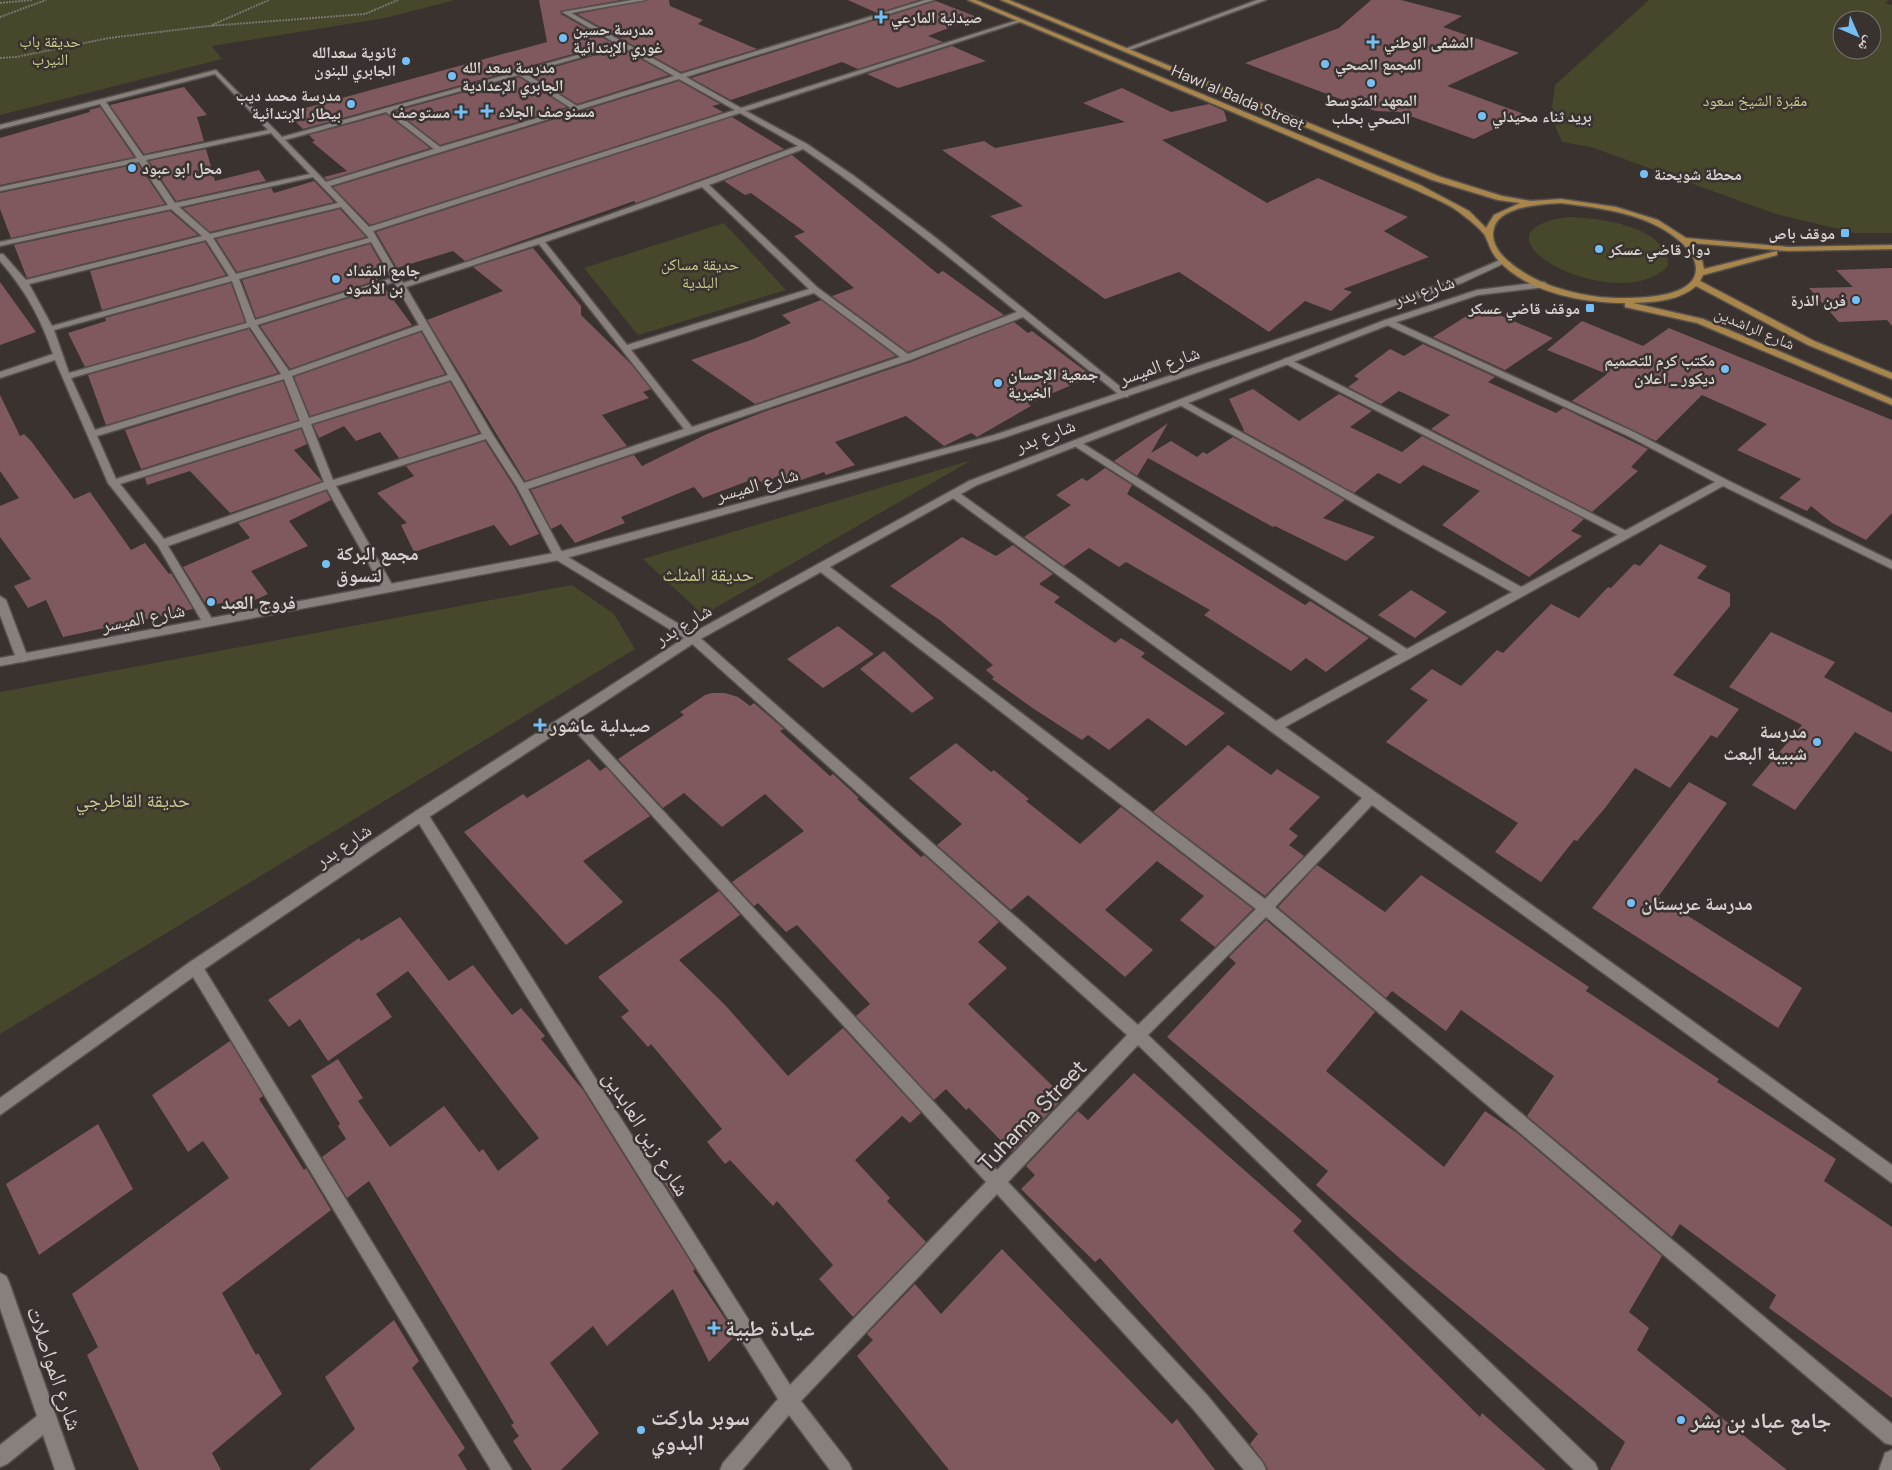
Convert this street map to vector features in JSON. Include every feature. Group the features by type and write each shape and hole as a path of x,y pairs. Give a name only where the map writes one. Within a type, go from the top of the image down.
{"main road":[{"name":"Hawl al Balda Street","path":"971,0 1417,187 1466,213 1487,233"},
{"name":"Hawl al Balda Street","path":"1004,0 1435,178 1501,198 1530,203"},
{"path":"1561,201 1595,204 1620,210 1660,224 1684,240 1694,251 1700,262 1700,273 1695,282 1681,292 1659,299 1632,301 1601,300 1543,285 1520,274 1503,262 1491,247 1487,233 1493,220 1508,210 1530,203 1561,201"},
{"path":"1684,240 1788,249 1892,247"},
{"path":"1700,273 1745,259 1788,249"},
{"name":"شارع الراشدين","path":"1695,282 1811,343 1892,376"},
{"name":"شارع الراشدين","path":"1601,300 1700,321 1892,402"}],"street":[{"path":"643,0 565,12 804,146 851,178 933,240 1125,395"},
{"path":"324,185 931,0"},
{"path":"1125,50 1263,0"},
{"path":"368,230 1020,20"},
{"path":"280,139 622,44"},
{"path":"0,127 216,72 368,230 488,435 522,488 559,556 693,638 1138,1035 1588,1470"},
{"path":"521,73 576,108"},
{"path":"102,101 173,206 209,238 235,279 252,324 288,375 330,484 388,588"},
{"path":"388,110 439,150"},
{"path":"0,189 273,132"},
{"path":"66,377 541,242 704,185 804,146"},
{"path":"0,244 314,175"},
{"path":"704,185 815,290 907,358"},
{"path":"24,283 342,204"},
{"path":"49,329 235,279 373,239"},
{"path":"541,242 624,350 691,432"},
{"path":"0,256 24,283 49,329 66,377 93,434 113,483 162,544 208,622"},
{"name":"شارع الميسر","path":"0,662 559,556 997,437 1459,281 1503,262"},
{"name":"شارع بدر","path":"0,1107 195,967 421,815 693,638 974,483 1388,322 1477,292 1543,285"},
{"path":"624,350 815,290"},
{"path":"522,488 907,358 1024,313"},
{"path":"1388,322 1633,435 1723,482 1892,565"},
{"path":"93,434 288,375 424,326"},
{"path":"0,375 58,356"},
{"path":"1287,361 1626,535"},
{"path":"113,483 306,424 453,376"},
{"path":"1181,402 1521,592"},
{"path":"162,544 330,484 488,435"},
{"path":"1076,443 1406,654"},
{"path":"1275,728 1406,654 1723,482"},
{"path":"954,494 1892,1175"},
{"path":"822,567 1266,908 1892,1436"},
{"path":"0,600 22,658"},
{"path":"571,719 1200,1402 1256,1470"},
{"name":"Tuhama Street","path":"730,1470 789,1400 1138,1035 1266,908 1372,796"},
{"name":"شارع زين العابدين","path":"421,815 789,1400 842,1470"},
{"path":"195,967 502,1470"},
{"name":"شارع المواصلات","path":"0,1282 65,1470"},
{"path":"0,1457 47,1420"},
{"path":"1888,1470 1892,1460"}],"path":[{"path":"0,3 32,0"},
{"path":"0,17 46,0"},
{"path":"209,26 269,0"},
{"path":"0,58 16,57 109,38 209,26 365,14 398,0"}],"green space":[{"name":"حديقة باب النيرب","path":"0,0 455,0 385,18 212,46 222,59 0,115"},
{"name":"مقبرة الشيخ سعود","path":"1649,0 1889,0 1885,3 1892,5 1892,233 1855,233 1776,214 1591,147 1562,142 1551,116 1555,85"},
{"name":"دوار قاضي عسكر","path":"1569,217 1614,222 1645,233 1657,242 1665,252 1668,266 1645,280 1615,283 1584,278 1557,267 1537,253 1529,238 1538,226"},
{"name":"حديقة مساكن البلدية","path":"724,223 786,290 638,335 584,268"},
{"name":"حديقة المثلث","path":"972,460 703,615 643,559"},
{"name":"حديقة القاطرجي","path":"572,585 614,614 635,649 0,1034 0,692"}],"building":[{"path":"539,0 621,0 560,11 561,14 612,43 303,129 287,113 547,42"},
{"path":"648,0 669,0 670,6 703,20 698,24 757,49 681,72 577,14"},
{"path":"848,0 919,0 877,13"},
{"name":"المجمع الصحي","path":"1371,0 1401,0 1462,16 1443,27 1519,53 1447,86 1524,114 1474,139 1399,112 1376,111 1356,105 1245,63 1339,28"},
{"path":"936,1 977,17 928,36 943,42 858,69 842,62 731,100 691,78"},
{"path":"952,46 986,61 898,88 867,74"},
{"path":"621,48 669,75 577,104 530,74"},
{"name":"مسنوصف الجلاء","path":"519,77 567,107 440,145 396,111"},
{"path":"679,81 720,104 712,106 723,112 370,225 333,187"},
{"path":"184,87 207,115 197,117 204,141 144,154 110,105"},
{"path":"1122,88 1171,112 1209,104 1224,111 1227,121 1162,140 1267,203 1318,178 1408,217 1384,231 1429,257 1343,289 1352,292 1331,311 1305,301 1269,332 1179,272 1105,299 990,216 1023,206 942,150 984,141 995,148 1125,122 1083,103"},
{"path":"100,107 134,157 0,185 0,138 90,112 89,110"},
{"path":"386,114 430,148 327,180 324,177 347,171 312,142 315,141 309,135"},
{"path":"732,117 784,149 636,203 634,201 465,261 453,251 397,268 376,232"},
{"path":"206,149 215,181 259,170 266,181 176,201 149,161"},
{"path":"792,155 938,274 943,271 1004,315 908,352 832,296 854,288 794,236 805,232 751,193 745,195 724,181"},
{"path":"138,164 165,204 11,238 0,209 0,193"},
{"path":"314,181 334,202 210,232 183,208 271,188 274,193"},
{"path":"340,209 366,237 237,272 216,239"},
{"path":"170,211 198,235 27,278 14,245"},
{"path":"205,242 226,275 102,310 90,271"},
{"path":"370,244 386,272 375,275 378,280 256,318 242,280"},
{"path":"533,248 581,306 581,315 631,364 651,389 643,392 649,398 602,415 627,446 525,481 427,320 503,291 473,267"},
{"name":"فرن الذرة","path":"1892,268 1892,326 1887,320 1839,322 1809,288 1853,287 1836,270"},
{"path":"0,282 36,332 0,345"},
{"path":"231,283 245,322 85,367 68,333 106,321 105,318"},
{"path":"384,287 412,325 290,369 260,326"},
{"path":"821,300 896,356 755,404 691,360 751,340 791,323 782,315"},
{"path":"1481,307 1553,338 1505,370 1433,337"},
{"path":"1582,321 1643,346 1669,328 1892,420 1892,513 1866,540 1832,523 1811,506 1807,511 1779,498 1801,479 1737,450 1767,424 1702,395 1656,441 1572,401 1607,374 1547,350"},
{"path":"1014,322 1028,333 1032,331 1092,376 1028,404 1031,406 977,437 971,433 944,446 906,416 835,442 855,465 826,475 824,472 787,485 779,475 764,484 756,478 703,498 694,487 621,517 625,523 575,543 561,524 551,529 531,490 634,455 642,466 707,434 766,411 911,362"},
{"path":"249,329 278,373 106,425 88,375"},
{"path":"421,332 445,374 310,416 294,377"},
{"path":"1423,344 1495,377 1488,382 1556,413 1563,408 1648,449 1631,467 1638,471 1592,512 1431,429 1450,415 1399,391 1381,404 1348,387 1359,379 1354,376 1390,349 1404,356"},
{"path":"283,381 298,420 141,469 125,430"},
{"path":"450,382 479,433 399,458 380,432 356,441 344,426 319,438 313,425"},
{"path":"1253,389 1299,421 1339,394 1372,411 1350,427 1402,452 1422,436 1584,519 1571,531 1582,536 1529,577 1442,525 1480,491 1423,465 1400,484 1378,473 1354,493 1243,431 1229,399"},
{"path":"0,395 20,436 24,434 31,441 74,499 90,492 131,550 145,543 169,574 171,573 193,609 63,637 46,600 28,608 14,586 31,579 0,537 0,506 19,498 0,471"},
{"path":"1168,423 1151,453 1171,441 1197,457 1203,452 1207,454 1233,437 1345,500 1323,518 1375,537 1346,561 1275,526 1273,527 1148,458 1137,476 1114,461"},
{"path":"301,429 307,444 294,450 322,481 230,513 190,471 147,485 145,478"},
{"path":"485,441 515,488 539,534 510,546 494,525 414,552 401,525 407,523 377,493 414,476 406,466"},
{"path":"1105,468 1132,485 1127,494 1305,605 1310,601 1369,638 1326,672 1306,658 1291,671 1204,615 1210,610 1126,562 1119,567 1089,548 1064,566 1024,537 1071,505 1056,495 1082,478 1087,481"},
{"path":"326,491 331,500 289,521 308,546 251,571 268,594 233,610 227,602 207,606 183,567 250,538 238,523"},
{"path":"962,537 996,556 1013,545 1053,574 1039,584 1060,597 1054,602 1115,643 1121,638 1145,653 1141,657 1225,713 1186,746 1148,718 1109,750 1088,735 1082,740 1034,709 992,679 994,677 986,670 993,665 941,621 890,586"},
{"path":"1660,544 1707,566 1697,578 1730,593 1730,606 1673,675 1739,709 1717,738 1711,735 1670,788 1635,768 1605,808 1577,841 1574,840 1541,882 1495,852 1518,823 1386,742 1428,700 1410,689 1432,669 1461,686 1497,650 1503,653 1551,604 1579,618 1608,587 1611,588 1634,564 1640,566"},
{"path":"1411,590 1447,612 1415,638 1378,615"},
{"path":"838,626 874,654 823,688 787,659"},
{"path":"1771,632 1835,662 1824,677 1892,713 1892,752 1855,732 1795,810 1752,785 1802,725 1729,687"},
{"path":"884,651 934,698 912,713 860,669"},
{"path":"725,693 738,697 750,706 754,703 784,729 780,731 830,776 833,774 859,798 857,799 921,857 924,855 999,922 978,942 1007,968 968,1004 1064,1097 1012,1152 969,1108 966,1110 946,1089 934,1100 856,1016 870,1004 797,925 786,932 758,903 754,906 732,882 804,831 765,794 722,827 684,793 663,808 618,759 684,715 680,712 705,695"},
{"path":"956,743 991,772 994,770 1029,799 1026,801 1080,844 1121,807 1253,909 1215,947 1180,920 1204,896 1157,861 1105,910 1153,950 1125,977 1028,895 1011,910 937,845 962,824 909,778"},
{"path":"1228,745 1271,775 1277,769 1320,797 1289,829 1298,836 1289,845 1304,856 1265,896 1153,812"},
{"path":"589,759 600,771 606,767 650,816 583,861 623,902 566,945 464,832 523,794 527,798"},
{"name":"مدرسة عربستان","path":"1689,782 1727,803 1658,897 1802,988 1778,1028 1592,908"},
{"path":"1317,865 1385,912 1421,875 1589,987 1586,991 1719,1079 1717,1082 1836,1159 1824,1181 1892,1227 1892,1398 1769,1308 1776,1295 1680,1224 1672,1237 1527,1116 1554,1076 1461,1010 1446,1031 1392,991 1386,998 1278,907"},
{"path":"719,891 740,915 679,960 726,1006 788,1076 843,1028 921,1113 910,1123 902,1116 855,1160 890,1198 887,1201 926,1242 853,1317 819,1279 833,1265 777,1201 773,1206 730,1160 725,1164 707,1142 722,1129 651,1044 648,1047 621,1017 629,1011 598,977"},
{"path":"400,917 449,981 473,965 512,1015 521,1008 545,1036 541,1039 583,1090 695,1269 693,1271 736,1335 709,1362 673,1289 607,1346 593,1326 550,1363 599,1433 561,1470 532,1470 513,1441 519,1436 511,1425 514,1423 369,1181 347,1198 322,1157 346,1139 338,1126 340,1124 311,1076 338,1059 363,1098 358,1101 390,1147 444,1106 479,1152 483,1149 498,1171 539,1138 408,971 376,994 392,1017 328,1061 300,1019 289,1027 268,1000 359,938 361,941"},
{"path":"1266,920 1375,1012 1326,1071 1444,1167 1485,1111 1516,1132 1662,1256 1629,1312 1649,1328 1637,1350 1787,1470 1610,1470 1625,1442 1404,1262 1316,1185 1328,1171 1167,1037 1236,963 1229,957"},
{"path":"230,1041 263,1096 259,1099 304,1170 306,1168 331,1210 222,1293 256,1355 258,1353 282,1394 212,1453 221,1470 139,1470 87,1355 98,1347 72,1294 229,1178 203,1141 188,1152 152,1095"},
{"path":"1134,1073 1302,1221 1293,1231 1480,1417 1482,1413 1546,1470 1268,1470 1250,1444 1258,1434 1100,1258 1095,1262 1021,1189 1035,1175 1026,1166 1078,1111 1088,1120"},
{"path":"98,1124 133,1189 39,1255 6,1184"},
{"path":"654,1167 678,1194 674,1198"},
{"path":"1002,1249 1172,1424 1177,1419 1215,1470 949,1470 857,1356 873,1340 867,1334 915,1284 941,1314"},
{"path":"394,1320 419,1361 412,1368 465,1448 458,1455 467,1470 309,1470 355,1429 325,1377"}],"place":[{"name":"صيدلية المارعي","path":"881,17"},
{"name":"مدرسة حسين غوري الإبتدائية","path":"563,38"},
{"name":"المشفى الوطني","path":"1373,42"},
{"name":"ثانوية سعدالله الجابري للبنون","path":"406,61"},
{"name":"المجمع الصحي","path":"1325,64"},
{"name":"مدرسة سعد الله الجابري الإعدادية","path":"452,76"},
{"name":"المعهد المتوسط الصحي بحلب","path":"1371,83"},
{"name":"مدرسة محمد ديب بيطار الإبتدائية","path":"351,104"},
{"name":"مسنوصف الجلاء","path":"487,111"},
{"name":"مستوصف","path":"461,112"},
{"name":"بريد ثناء محيدلي","path":"1482,116"},
{"name":"محل ابو عبود","path":"132,168"},
{"name":"محطة شويحنة","path":"1644,174"},
{"name":"موقف باص","path":"1845,233"},
{"name":"دوار قاضي عسكر","path":"1599,249"},
{"name":"جامع المقداد بن الأسود","path":"336,279"},
{"name":"فرن الذرة","path":"1856,300"},
{"name":"موقف قاضي عسكر","path":"1590,308"},
{"name":"مكتب كرم للتصميم ديكور _ اعلان","path":"1725,369"},
{"name":"جمعية الإحسان الخيرية","path":"998,383"},
{"name":"مجمع البركة لتسوق","path":"326,564"},
{"name":"فروج العبد","path":"211,602"},
{"name":"صيدلية عاشور","path":"540,725"},
{"name":"مدرسة شبيبة البعث","path":"1817,742"},
{"name":"مدرسة عربستان","path":"1631,903"},
{"name":"عيادة طبية","path":"714,1328"},
{"name":"جامع عباد بن بشر","path":"1681,1420"},
{"name":"سوبر ماركت البدوي","path":"641,1430"}]}
